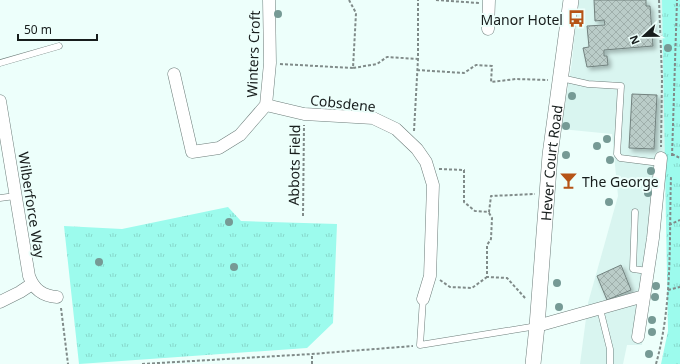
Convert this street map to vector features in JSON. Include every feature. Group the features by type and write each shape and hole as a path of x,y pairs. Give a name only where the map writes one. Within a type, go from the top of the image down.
{"street":[{"name":"Winters Croft","path":"174,74 192,152 219,148 240,135 266,105 270,63 269,0"},
{"name":"Hever Court Road","path":"533,364 550,154 571,0"},
{"path":"488,29 489,2"},
{"name":"Wilberforce Way","path":"0,101 4,146 15,196 28,273 32,284"},
{"name":"Cobsdene","path":"266,105 304,114 373,118 396,129 417,149 426,162 433,185 430,276 423,299"},
{"path":"638,337 648,271 660,161"},
{"path":"0,302 32,284 43,294 57,297"},
{"path":"537,326 644,296"}],"lane":[{"path":"0,63 59,46"},
{"path":"560,79 588,84 621,86 617,154 620,158 660,161"},
{"path":"0,198 15,196"},
{"path":"635,212 632,269 648,271"},
{"path":"423,299 420,345 537,326"},
{"path":"600,309 610,349 610,364"}],"path":[{"path":"350,0 356,13 353,68"},
{"path":"415,134 418,59 418,0"},
{"path":"436,0 489,2"},
{"path":"659,0 663,117 660,161"},
{"path":"270,63 353,68 377,64 387,57 418,59"},
{"path":"417,70 464,73 476,65 492,66 491,82 516,79 560,79"},
{"name":"Abbots Field","path":"303,216 304,114"},
{"path":"672,154 680,158"},
{"path":"434,169 464,170 464,202 475,211 489,212"},
{"path":"487,277 487,245 491,240 492,226 492,218 489,212 490,196 539,193"},
{"path":"669,225 680,220"},
{"path":"430,276 442,281 450,287 457,288 472,288 487,277 507,278 527,300 539,302"},
{"path":"668,290 680,287"},
{"path":"57,297 59,296 68,364"},
{"path":"142,364 312,354 420,345"},
{"path":"312,354 312,364"}],"shaded area":[{"path":"578,0 662,0 666,137 662,198 642,345 627,345 623,364 580,364 588,303 618,196 612,134 561,129 572,62"}],"green space":[{"path":"662,0 680,0 680,364 661,364 668,331"},
{"path":"228,207 241,221 337,224 333,323 307,348 79,364 64,226 122,229"}],"building":[{"path":"594,0 646,0 646,6 650,6 653,46 604,50 604,56 607,56 608,65 587,67 583,48 589,47 587,26 605,25 604,20 595,21"},
{"path":"632,94 657,95 654,149 629,148"},
{"path":"621,265 631,290 607,300 597,276"}],"place":[{"name":"Manor Hotel","path":"576,19"},
{"name":"The George","path":"569,181"}]}
